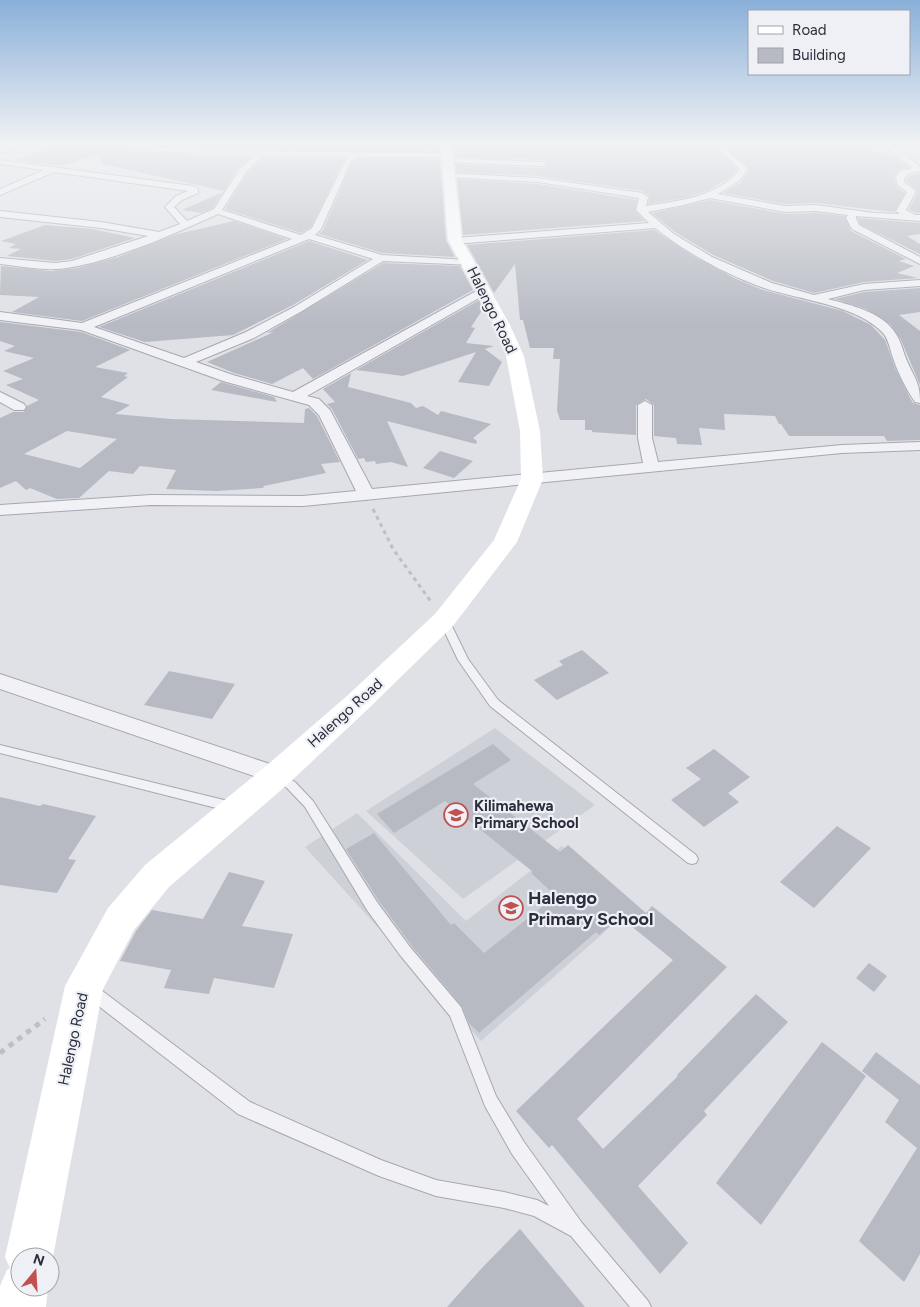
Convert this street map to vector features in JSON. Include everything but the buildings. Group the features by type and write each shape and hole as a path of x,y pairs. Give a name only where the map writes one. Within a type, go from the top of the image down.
{"street":[{"path":"175,203 169,207 186,225"},
{"path":"0,261 55,266 73,264 117,251 186,225 217,211 222,203"},
{"path":"83,327 305,237 316,229 328,203"},
{"name":"Halengo Road","path":"31,1247 83,989 120,919 157,876 277,775 358,702 444,620 505,542 532,479 530,431 515,356 501,323 482,292 462,252 454,203"},
{"path":"641,210 643,203"},
{"path":"641,210 673,203"},
{"path":"752,203 785,209 816,208 874,216 917,219"},
{"path":"906,203 901,211 917,219"},
{"path":"641,210 655,225 712,261 761,283 815,298 867,316 890,332 900,360 920,399"},
{"path":"217,211 381,258 462,252 655,225"},
{"path":"854,212 850,218 855,227 920,260"},
{"path":"0,214 101,225 159,234"},
{"path":"184,363 250,335 314,300 381,258"},
{"path":"815,298 864,287 920,282"},
{"path":"296,396 482,292"},
{"path":"0,316 83,327 228,378 314,402 325,413 366,494"},
{"path":"0,396 19,407"},
{"path":"645,405 645,438 651,467"},
{"path":"0,510 151,500 303,501 842,449 920,446"},
{"path":"0,681 277,775"}],"lane":[{"path":"444,620 462,660 494,703 692,859"},
{"path":"0,749 237,808"},
{"path":"277,775 309,804 372,906 405,951 456,1012 490,1101 518,1148 577,1230 642,1307"},
{"path":"83,989 244,1108 387,1171 436,1188 537,1208 577,1230"}],"path":[{"path":"366,494 393,549 444,620"},
{"path":"0,1053 83,989"}],"shaded area":[{"path":"495,728 595,805 463,899 366,811"},
{"path":"357,813 466,921 562,846 633,907 481,1041 305,847"}],"place":[{"name":"Kilimahewa Primary School","path":"456,815"},
{"name":"Halengo Primary School","path":"511,908"}]}
